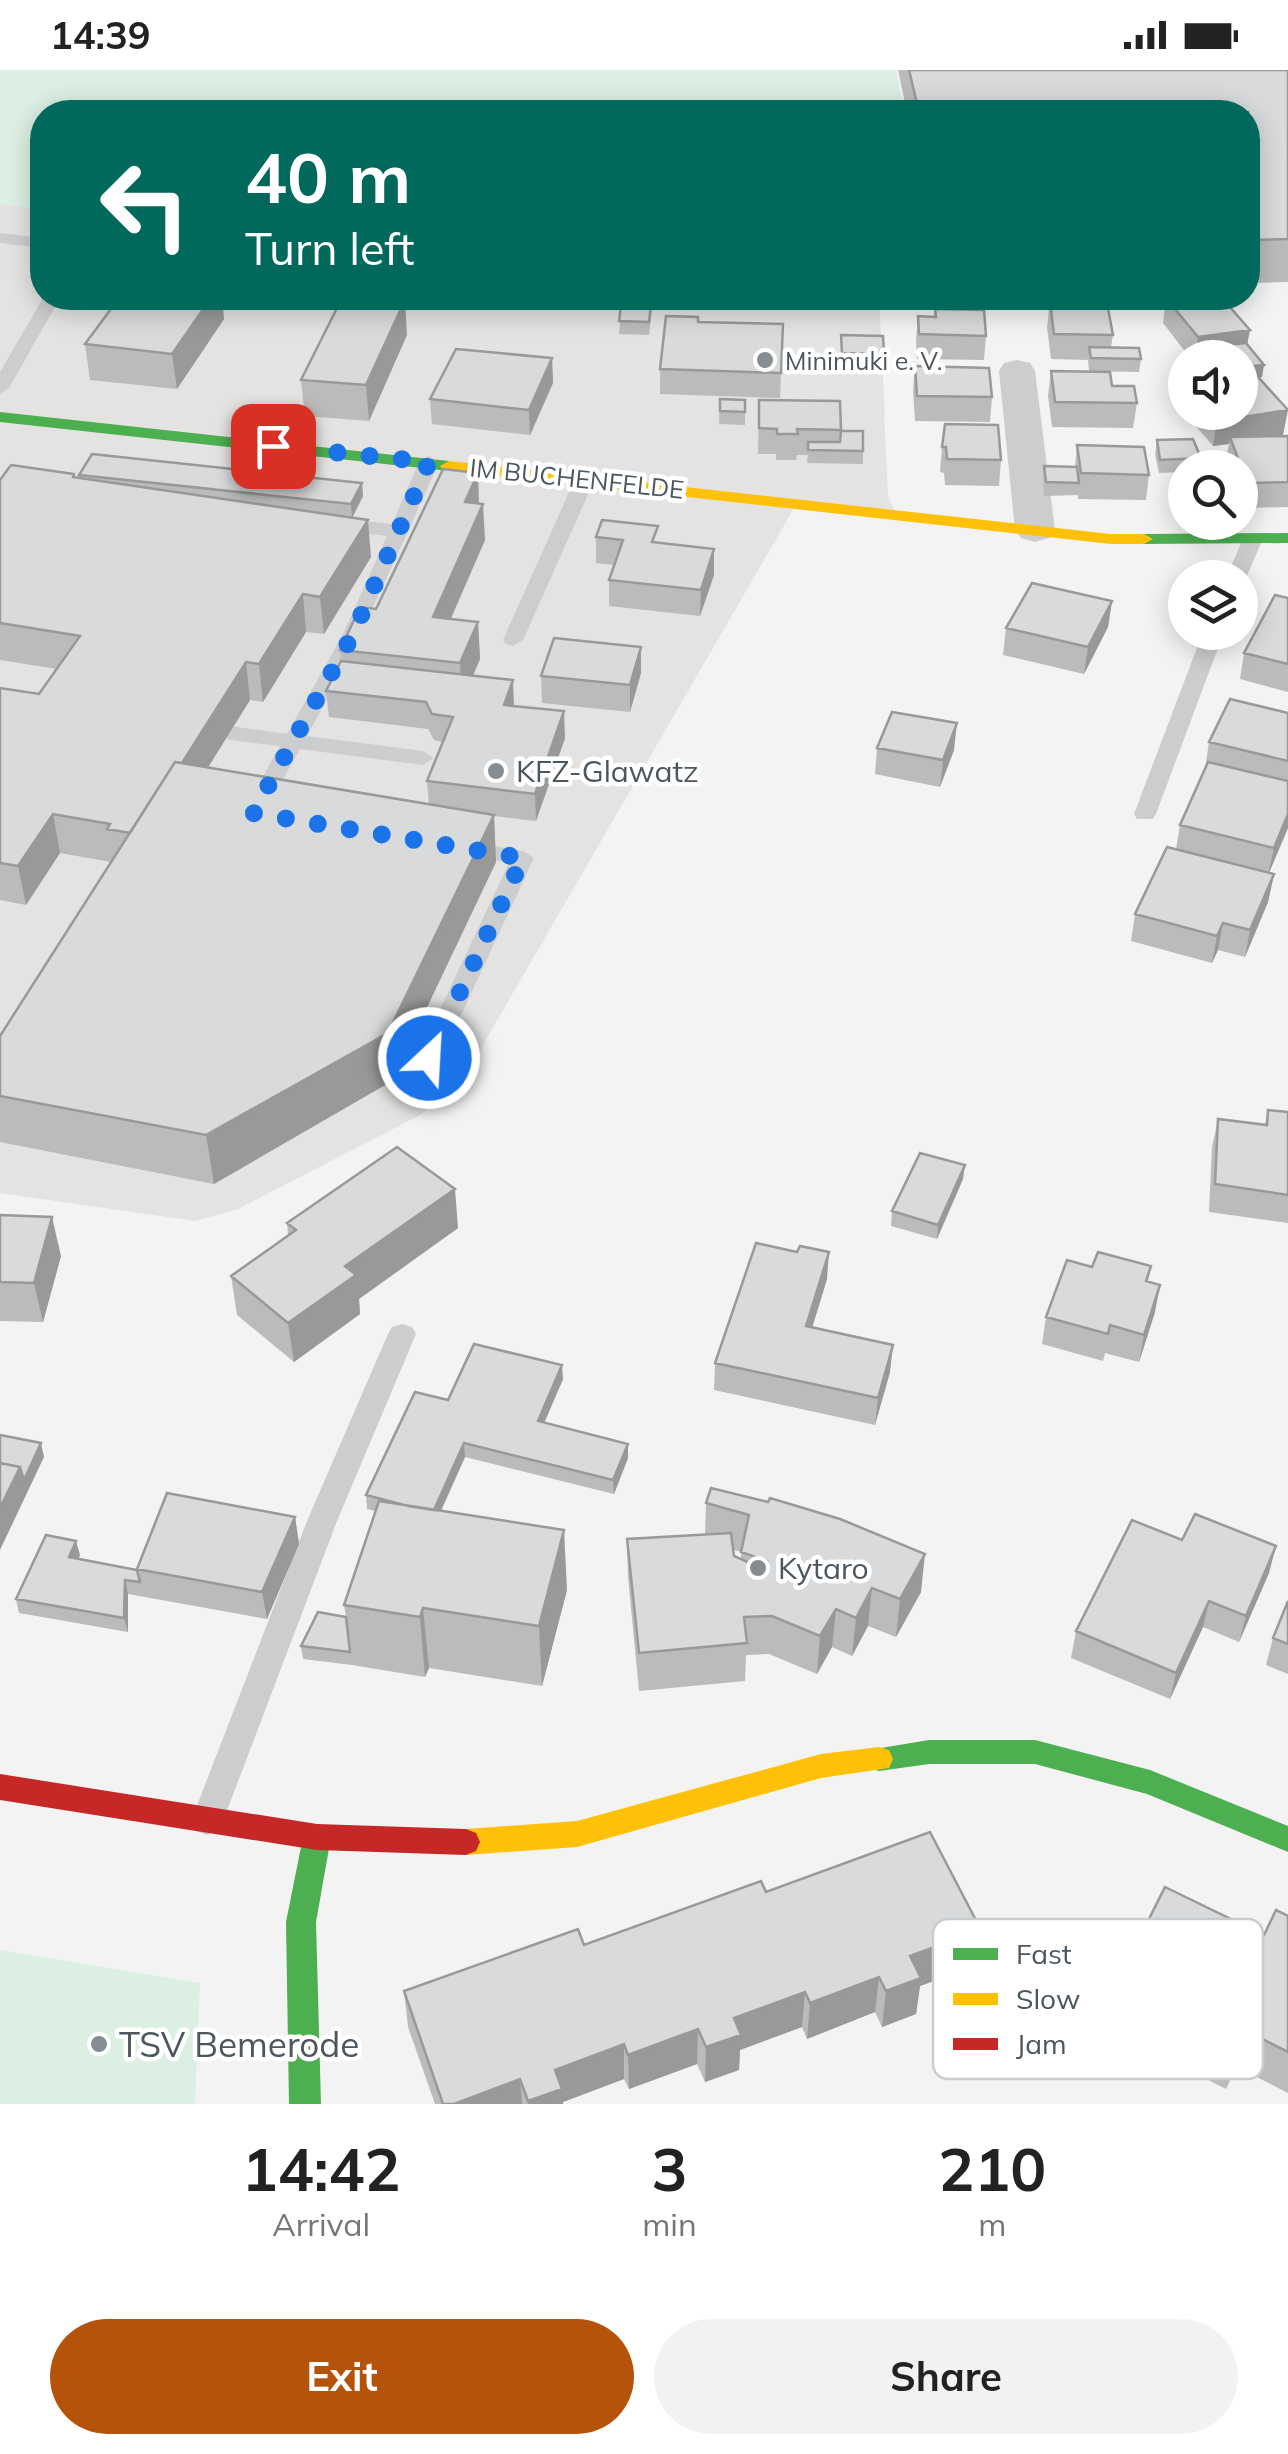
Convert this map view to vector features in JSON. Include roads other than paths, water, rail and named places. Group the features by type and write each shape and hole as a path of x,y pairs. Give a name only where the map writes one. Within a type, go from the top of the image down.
{"street":[{"path":"1017,371 1035,530"},
{"name":"IM BUCHENFELDE","path":"0,417 1111,539 1288,538"},
{"path":"0,1788 317,1837 446,1844 577,1834 821,1766 929,1752 1035,1752 1150,1782 1288,1839"},
{"path":"305,2104 300,1922 317,1837"}],"lane":[{"path":"0,238 30,242"},
{"path":"0,388 44,310"},
{"path":"272,816 253,813 352,636 429,462"},
{"path":"513,640 585,479"},
{"path":"304,520 399,531"},
{"path":"1244,560 1252,541"},
{"path":"1145,814 1207,650"},
{"path":"230,733 423,758"},
{"path":"429,1058 523,858 446,845"},
{"path":"207,1821 322,1521 402,1334"}],"place":[{"name":"Minimuki e. V.","path":"765,360"},
{"name":"KFZ-Glawatz","path":"496,771"},
{"name":"Kytaro","path":"758,1568"},
{"name":"TSV Bemerode","path":"99,2044"}]}
